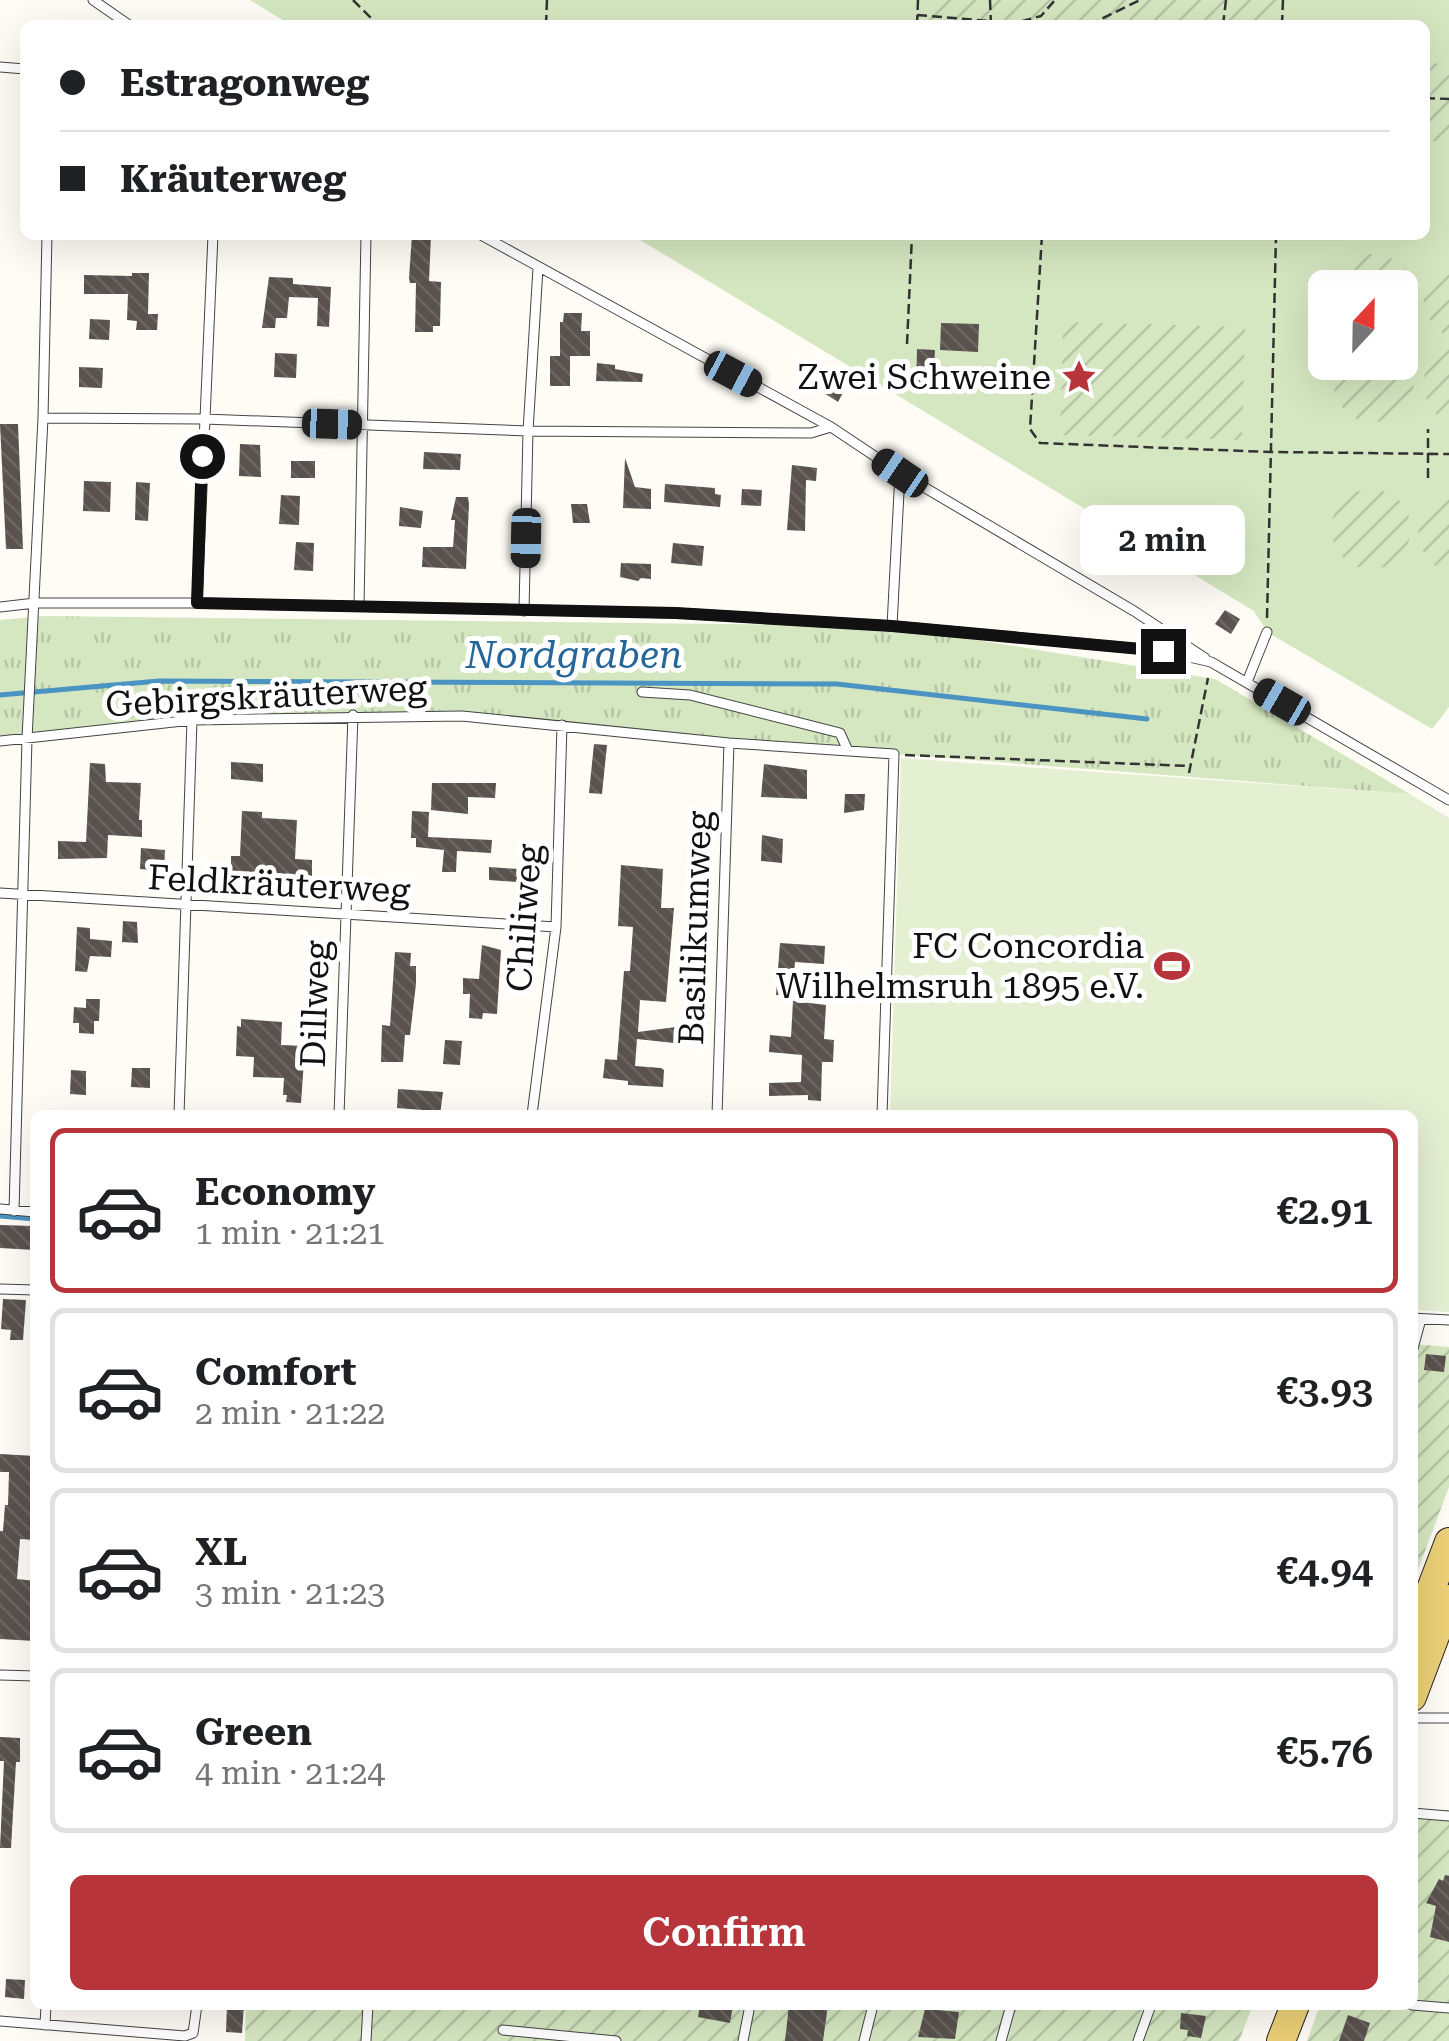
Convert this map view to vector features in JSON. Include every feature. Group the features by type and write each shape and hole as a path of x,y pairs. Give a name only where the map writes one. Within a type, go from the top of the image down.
{"main road":[{"path":"1418,1623 1449,1542"},
{"path":"1418,1681 1449,1598"},
{"path":"1261,2041 1273,2010"},
{"path":"1282,2041 1293,2010"}],"lane":[{"path":"92,0 121,20"},
{"path":"14,1212 47,240"},
{"path":"197,603 212,240"},
{"path":"359,606 366,240"},
{"path":"490,240 831,428 1134,611 1211,662 1449,800"},
{"path":"524,610 528,430 538,268"},
{"path":"43,418 528,430 811,433 831,428"},
{"path":"892,626 900,473"},
{"path":"0,607 35,603 197,603 676,613 892,626 1163,651 1211,662"},
{"path":"1247,682 1266,632"},
{"path":"642,692 690,695 840,733 848,751"},
{"name":"Dillweg","path":"339,1110 353,715"},
{"name":"Gebirgskräuterweg","path":"0,741 192,720 462,716 894,754"},
{"path":"178,1110 192,720"},
{"name":"Chiliweg","path":"533,1110 556,928 562,725"},
{"name":"Basilikumweg","path":"717,1110 729,742"},
{"path":"882,1110 894,754"},
{"name":"Feldkräuterweg","path":"0,893 556,928"},
{"path":"0,1210 30,1212"},
{"path":"0,1289 30,1290"},
{"path":"1418,1319 1449,1320"},
{"path":"0,1675 30,1676"},
{"path":"1418,1718 1449,1718"},
{"path":"1418,1814 1449,1816"},
{"path":"1418,2005 1449,2008"},
{"path":"46,2010 46,2025"},
{"path":"0,2021 186,2036 194,2033 196,2010"},
{"path":"366,2041 368,2010"},
{"path":"743,2041 749,2010"},
{"path":"864,2041 872,2010"},
{"path":"1001,2041 1010,2010"},
{"path":"1138,2041 1149,2010"},
{"path":"502,2030 616,2041"}],"path":[{"path":"352,0 373,20"},
{"path":"916,20 918,0"},
{"path":"1026,20 1040,16 1055,0"},
{"path":"1099,20 1140,0"},
{"path":"917,14 966,20"},
{"path":"907,344 912,240"},
{"path":"1042,240 1030,428 1040,443 1449,454"},
{"path":"1266,632 1276,240"},
{"path":"1428,429 1428,478"},
{"path":"1189,772 1211,662"},
{"path":"894,754 1190,766"}],"green space":[{"path":"250,0 1449,0 1449,707 1432,729 1267,632 1254,611 640,240 1430,240 1430,20 283,20"},
{"path":"928,0 1280,0 1279,20 927,20"},
{"path":"1430,63 1449,64 1449,141 1430,141"},
{"path":"1369,254 1383,256 1406,270 1344,270"},
{"path":"1449,262 1449,337 1430,320 1424,299 1429,278"},
{"path":"1063,322 1245,327 1242,440 1060,435"},
{"path":"1449,349 1449,424 1430,407 1424,386 1429,365"},
{"path":"1334,380 1412,380 1413,388 1407,403 1396,414 1381,421 1365,422 1350,415 1334,390"},
{"path":"1371,489 1386,492 1399,501 1408,514 1408,544 1399,557 1386,566 1371,569 1356,566 1343,557 1334,544 1331,529 1334,514 1343,501 1356,492"},
{"path":"1449,495 1449,573 1426,557 1419,534 1426,511"},
{"path":"43,616 892,626 1215,679 1410,794 462,716 192,720 0,741 0,620"},
{"name":"FC Concordia Wilhelmsruh 1895 e.V.","path":"901,758 1410,794 1449,818 1449,1312 1418,1310 1418,1110 890,1110"},
{"path":"1418,1344 1449,1347 1449,1487 1418,1570"},
{"path":"1418,1818 1449,1821 1449,2041 1307,2041 1318,2010 1418,2010"},
{"path":"246,2010 1251,2010 1239,2041 245,2041"}],"building":[{"path":"412,240 431,240 429,281 441,282 440,326 433,326 433,332 415,332 416,283 410,283"},
{"path":"149,273 148,314 158,314 157,330 136,330 137,321 127,320 128,294 84,294 84,275"},
{"path":"269,277 293,278 293,284 331,287 329,327 317,326 318,298 289,297 287,318 276,318 275,328 262,328"},
{"path":"564,313 582,313 581,331 590,331 590,356 570,356 570,386 550,386 550,356 560,356 560,322"},
{"path":"90,319 110,320 109,340 89,339"},
{"path":"941,323 979,324 978,352 940,350"},
{"path":"917,349 935,350 933,389 916,388"},
{"path":"275,353 297,354 296,378 274,377"},
{"path":"597,363 643,374 642,382 596,381"},
{"path":"79,367 103,368 102,388 79,387"},
{"path":"833,377 847,385 838,402 824,393"},
{"path":"0,424 18,424 23,549 6,549"},
{"path":"240,444 260,445 261,477 239,476"},
{"path":"424,452 461,454 460,470 423,469"},
{"path":"625,458 635,487 651,489 651,509 623,508"},
{"path":"291,461 315,461 315,478 291,478"},
{"path":"792,465 817,468 816,481 806,480 805,531 787,530"},
{"path":"84,481 111,482 110,512 83,511"},
{"path":"136,482 150,483 148,521 135,520"},
{"path":"665,484 715,488 715,494 721,495 720,507 664,502"},
{"path":"742,489 762,490 761,506 741,505"},
{"path":"281,495 300,496 299,525 279,524"},
{"path":"456,497 468,497 469,504 466,569 422,567 423,547 453,547 455,520 451,520"},
{"path":"571,504 587,504 590,523 573,523"},
{"path":"400,507 423,511 421,528 399,526"},
{"path":"296,542 314,543 313,571 294,570"},
{"path":"673,543 704,546 702,566 671,563"},
{"path":"621,563 651,564 651,579 620,577"},
{"path":"1225,610 1240,619 1231,634 1215,624"},
{"path":"594,744 607,745 602,794 589,793"},
{"path":"231,762 263,764 263,782 231,779"},
{"path":"90,763 105,764 106,782 141,783 142,837 108,835 107,858 58,859 58,841 86,842"},
{"path":"764,764 807,770 807,799 761,797"},
{"path":"432,783 496,783 495,798 468,797 468,814 431,810"},
{"path":"845,794 865,794 864,810 844,813"},
{"path":"242,811 262,812 262,818 297,820 295,859 312,860 312,876 231,874 231,856 240,856"},
{"path":"412,811 429,812 428,837 492,840 491,853 457,851 456,872 442,872 444,850 416,847 416,838 411,838"},
{"path":"762,835 783,839 782,863 761,861"},
{"path":"141,848 165,850 164,871 140,869"},
{"path":"621,865 663,869 661,908 674,908 666,1002 640,1000 638,1032 676,1027 674,1043 637,1039 635,1066 664,1070 663,1087 628,1085 628,1081 603,1078 605,1059 617,1060 624,971 630,971 633,927 618,926"},
{"path":"489,867 518,869 517,882 489,880"},
{"path":"123,921 137,922 138,943 122,942"},
{"path":"77,927 90,928 90,939 112,941 111,957 90,956 87,972 75,971"},
{"path":"780,943 825,946 824,964 795,962 792,996 776,995"},
{"path":"482,945 501,950 497,1014 469,1018 470,994 463,994 463,978 479,979"},
{"path":"395,952 411,953 410,966 416,966 410,1035 405,1035 403,1062 381,1062 382,1025 390,1026"},
{"path":"86,999 100,999 94,1034 79,1033 79,1023 73,1023 74,1007 86,1008"},
{"path":"793,1001 826,1005 824,1039 834,1040 833,1062 822,1062 821,1101 808,1100 808,1095 769,1096 769,1083 801,1082 802,1055 769,1052 770,1035 791,1037"},
{"path":"241,1019 282,1022 281,1045 305,1046 301,1103 286,1102 284,1078 253,1077 254,1057 236,1056 237,1026 241,1027"},
{"path":"445,1040 462,1041 460,1065 443,1064"},
{"path":"132,1068 150,1068 150,1088 131,1087"},
{"path":"71,1070 86,1071 86,1095 70,1094"},
{"path":"398,1089 443,1092 441,1110 397,1108"},
{"path":"0,1225 30,1226 30,1250 0,1248"},
{"path":"3,1299 26,1300 23,1340 10,1340 11,1330 1,1329"},
{"path":"1426,1354 1446,1356 1444,1372 1424,1370"},
{"path":"0,1454 30,1456 30,1540 20,1539 17,1579 30,1580 30,1641 0,1639 0,1531 8,1505 9,1472 0,1472"},
{"path":"0,1737 20,1738 11,1848 0,1848 4,1761 0,1761"},
{"path":"1445,1875 1449,1876 1449,1942 1430,1937 1436,1906 1426,1903"},
{"path":"6,1979 25,1980 24,1999 5,1997"},
{"path":"227,2010 244,2010 242,2033 226,2032"},
{"path":"699,2010 732,2010 730,2023 698,2017"},
{"path":"788,2010 827,2010 823,2041 785,2041"},
{"path":"925,2010 959,2012 955,2039 918,2037"},
{"path":"1181,2013 1206,2016 1201,2038 1187,2036 1188,2030 1180,2029"},
{"path":"1348,2015 1370,2023 1364,2041 1339,2041"}],"waterway":[{"name":"Nordgraben","path":"0,695 159,681 837,684 1147,719"},
{"path":"0,1216 30,1219"}],"place":[{"name":"Zwei Schweine","path":"1079,377"},
{"name":"FC Concordia Wilhelmsruh 1895 e.V.","path":"1172,966"}],"route":[{"path":"202,456 197,603 676,613 892,626 1163,651"}]}
